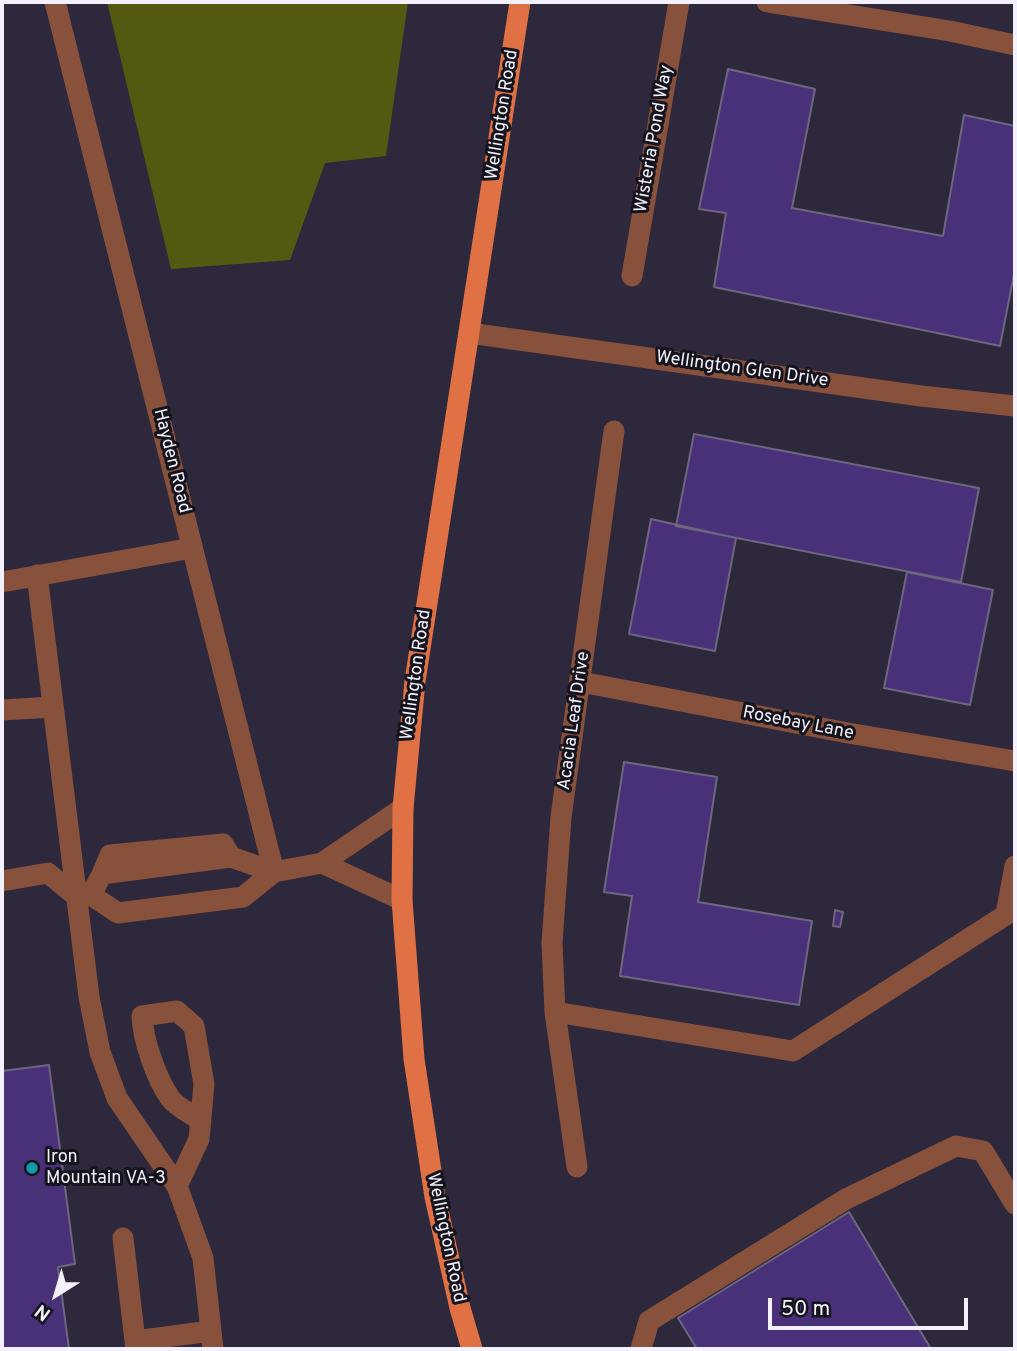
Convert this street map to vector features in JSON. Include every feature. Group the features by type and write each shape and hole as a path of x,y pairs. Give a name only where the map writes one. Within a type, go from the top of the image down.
{"main road":[{"name":"Wellington Road","path":"472,1349 446,1251 425,1131 409,1007 402,900 403,808 415,681 520,2"}],"street":[{"name":"Hayden Road","path":"55,2 274,872"},
{"name":"Wisteria Pond Way","path":"632,276 679,2"},
{"path":"767,2 950,31 1015,45"},
{"name":"Wellington Glen Drive","path":"469,333 921,396 1015,406"},
{"name":"Acacia Leaf Drive","path":"577,1167 555,1012 552,943 560,829 614,431"},
{"path":"2,582 192,548"},
{"path":"37,575 53,707 84,896 89,997 104,1063 117,1098 177,1186 202,1258 212,1340 136,1345 123,1238"},
{"name":"Rosebay Lane","path":"581,682 848,733 1015,761"},
{"path":"2,710 53,707"},
{"path":"2,881 48,873 84,896 118,913 243,897 274,872 322,863 403,808"},
{"path":"84,896 102,874 231,857 274,872"},
{"path":"322,863 402,900"},
{"path":"555,1012 793,1051 1011,912 1015,866"},
{"path":"177,1186 199,1139 201,1121 204,1083 194,1026 177,1011 142,1016 143,1032 170,1100 201,1121"},
{"path":"641,1349 649,1321 846,1199 956,1146 983,1151 1015,1204"}],"green space":[{"path":"107,2 408,2 386,156 325,163 290,260 171,269"}],"building":[{"path":"728,69 815,89 792,208 943,236 964,115 1015,126 1015,269 1000,346 714,287 726,213 699,209"},
{"path":"694,434 979,488 961,582 676,526"},
{"path":"651,519 736,538 715,651 629,634"},
{"path":"907,572 993,590 970,705 884,688"},
{"path":"624,762 717,777 698,902 812,921 799,1005 620,976 632,896 604,892"},
{"path":"835,910 843,912 840,927 833,926"},
{"name":"Iron Mountain VA-3","path":"49,1065 75,1264 58,1267 69,1349 2,1349 2,1071"},
{"path":"849,1212 931,1349 697,1349 678,1318"}],"place":[{"name":"Iron Mountain VA-3","path":"32,1168"}]}
